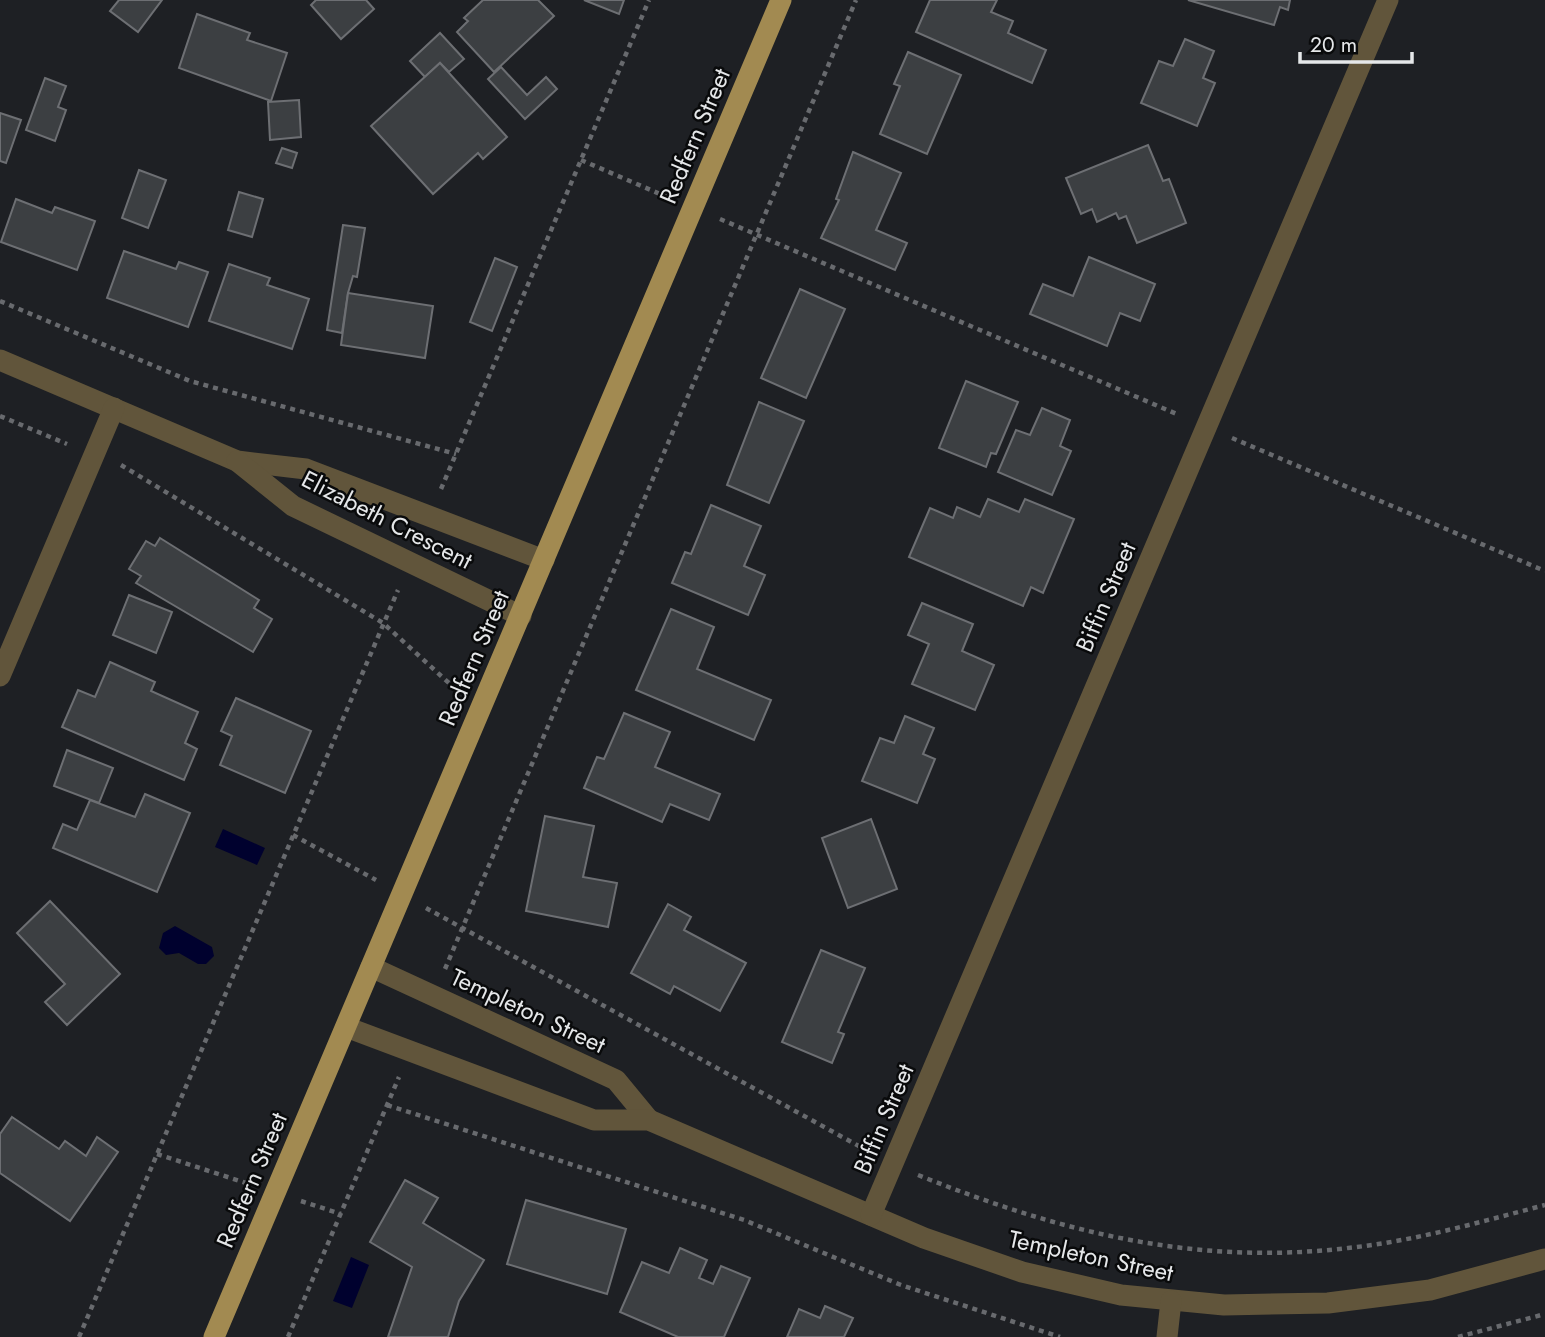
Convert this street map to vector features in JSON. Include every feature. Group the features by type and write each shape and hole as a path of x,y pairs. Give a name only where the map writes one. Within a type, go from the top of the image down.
{"main road":[{"name":"Redfern Street","path":"214,1337 782,0"}],"street":[{"name":"Biffin Street","path":"871,1215 1388,0"},
{"name":"Elizabeth Crescent","path":"0,360 237,461 293,506 520,616"},
{"path":"0,676 114,408"},
{"name":"Elizabeth Crescent","path":"237,461 306,470 544,560"},
{"name":"Templeton Street","path":"371,967 616,1080 649,1120"},
{"name":"Templeton Street","path":"346,1027 594,1120 649,1120 871,1215 1022,1272 1121,1295 1224,1305 1328,1303 1430,1290 1545,1259"},
{"path":"1167,1337 1171,1301"}],"path":[{"path":"429,517 649,0"},
{"path":"433,996 856,0"},
{"path":"756,235 1545,571"},
{"path":"0,301 190,381 456,454"},
{"path":"0,416 94,456 128,467 155,487 342,596 383,623 450,684"},
{"path":"79,1337 410,562"},
{"path":"462,928 893,1165 992,1205 1092,1233 1136,1244 1239,1253 1348,1248 1451,1229 1545,1205"},
{"path":"288,1337 410,1051"},
{"path":"387,1105 744,1220 901,1285 1060,1337"},
{"path":"1458,1337 1545,1314"}],"water":[{"path":"223,829 265,848 257,865 215,847"},
{"path":"175,926 212,947 214,956 206,964 198,964 179,953 166,955 159,948 163,933"},
{"path":"351,1257 369,1265 352,1308 333,1301"}],"building":[{"path":"119,0 162,0 138,32 110,11"},
{"path":"316,0 366,0 374,9 341,39 311,5"},
{"path":"483,0 538,0 554,16 494,72 457,32 468,21 464,18"},
{"path":"584,0 624,0 619,14"},
{"path":"930,0 997,0 991,12 1013,21 1008,33 1046,50 1032,83 916,32"},
{"path":"1188,0 1290,0 1288,10 1280,7 1274,25"},
{"path":"197,14 250,33 247,40 287,53 271,101 179,68"},
{"path":"440,33 464,59 449,72 440,63 425,77 410,61"},
{"path":"1185,39 1214,51 1203,78 1215,83 1197,126 1141,103 1159,61 1173,66"},
{"path":"908,52 961,75 927,154 880,134 900,86 894,84"},
{"path":"440,63 507,137 483,159 478,153 433,194 371,126"},
{"path":"501,67 527,95 546,77 557,89 525,119 488,79"},
{"path":"45,78 66,86 58,107 66,110 55,141 26,130"},
{"path":"299,100 301,137 270,140 268,102"},
{"path":"0,113 21,120 6,163 0,161"},
{"path":"1148,145 1163,181 1169,179 1186,223 1137,243 1126,216 1119,219 1116,213 1097,222 1092,209 1081,214 1066,178"},
{"path":"282,148 297,153 292,168 276,163"},
{"path":"853,152 901,173 876,230 907,243 895,270 821,238 839,200 836,199"},
{"path":"139,170 166,180 148,228 122,218"},
{"path":"239,192 263,199 252,237 228,230"},
{"path":"16,199 52,213 55,207 95,221 77,270 1,242"},
{"path":"343,225 365,228 357,277 353,276 348,293 342,333 327,330"},
{"path":"124,251 176,269 179,262 208,272 188,327 107,298"},
{"path":"1089,257 1155,284 1140,321 1120,313 1107,346 1030,314 1043,284 1073,296"},
{"path":"495,258 517,267 492,331 470,322"},
{"path":"229,264 270,278 267,285 309,299 292,349 209,321"},
{"path":"800,289 845,309 806,398 761,378"},
{"path":"348,293 433,306 425,358 341,345"},
{"path":"966,381 1018,402 996,454 991,453 986,467 939,448"},
{"path":"759,402 804,421 769,503 727,485"},
{"path":"1042,408 1070,420 1060,446 1071,451 1052,495 998,472 1016,430 1030,435"},
{"path":"988,499 1019,512 1025,499 1074,519 1043,593 1031,587 1023,606 909,557 930,508 953,518 957,507 980,517"},
{"path":"711,505 761,526 744,566 765,575 748,615 672,583 685,552 691,554"},
{"path":"160,538 259,600 254,608 272,619 253,652 136,583 141,576 129,569 146,541 155,546"},
{"path":"129,595 172,612 156,653 113,635"},
{"path":"922,603 973,624 962,651 994,665 975,710 912,684 929,644 908,635"},
{"path":"671,609 714,627 697,669 771,700 754,740 636,690"},
{"path":"110,662 155,682 151,691 198,712 185,743 197,749 184,780 62,727 78,690 95,697"},
{"path":"236,698 311,731 285,793 220,765 232,736 221,731"},
{"path":"624,713 670,732 655,767 720,794 709,820 670,804 662,822 584,788 597,757 604,759"},
{"path":"905,716 934,728 923,754 935,759 917,803 862,781 880,738 894,743"},
{"path":"67,750 113,768 99,803 54,786"},
{"path":"145,794 190,813 157,892 53,848 63,824 77,830 90,800 135,817"},
{"path":"545,816 594,826 583,877 617,883 608,927 526,911"},
{"path":"871,819 897,889 848,908 822,838"},
{"path":"50,901 120,974 67,1025 45,1002 65,984 17,933"},
{"path":"668,904 691,917 684,930 746,963 720,1011 674,986 670,994 631,973"},
{"path":"821,950 865,968 838,1032 844,1034 832,1063 782,1042"},
{"path":"12,1117 59,1149 65,1141 86,1156 97,1137 118,1152 70,1221 0,1173 0,1134"},
{"path":"405,1180 438,1198 423,1223 484,1260 459,1301 448,1337 388,1337 412,1267 370,1242"},
{"path":"526,1200 626,1229 607,1294 507,1264"},
{"path":"680,1248 707,1260 699,1278 713,1284 721,1266 750,1278 724,1337 678,1337 620,1312 642,1262 669,1273"},
{"path":"825,1306 853,1318 844,1337 787,1337 799,1309 820,1318"}]}
